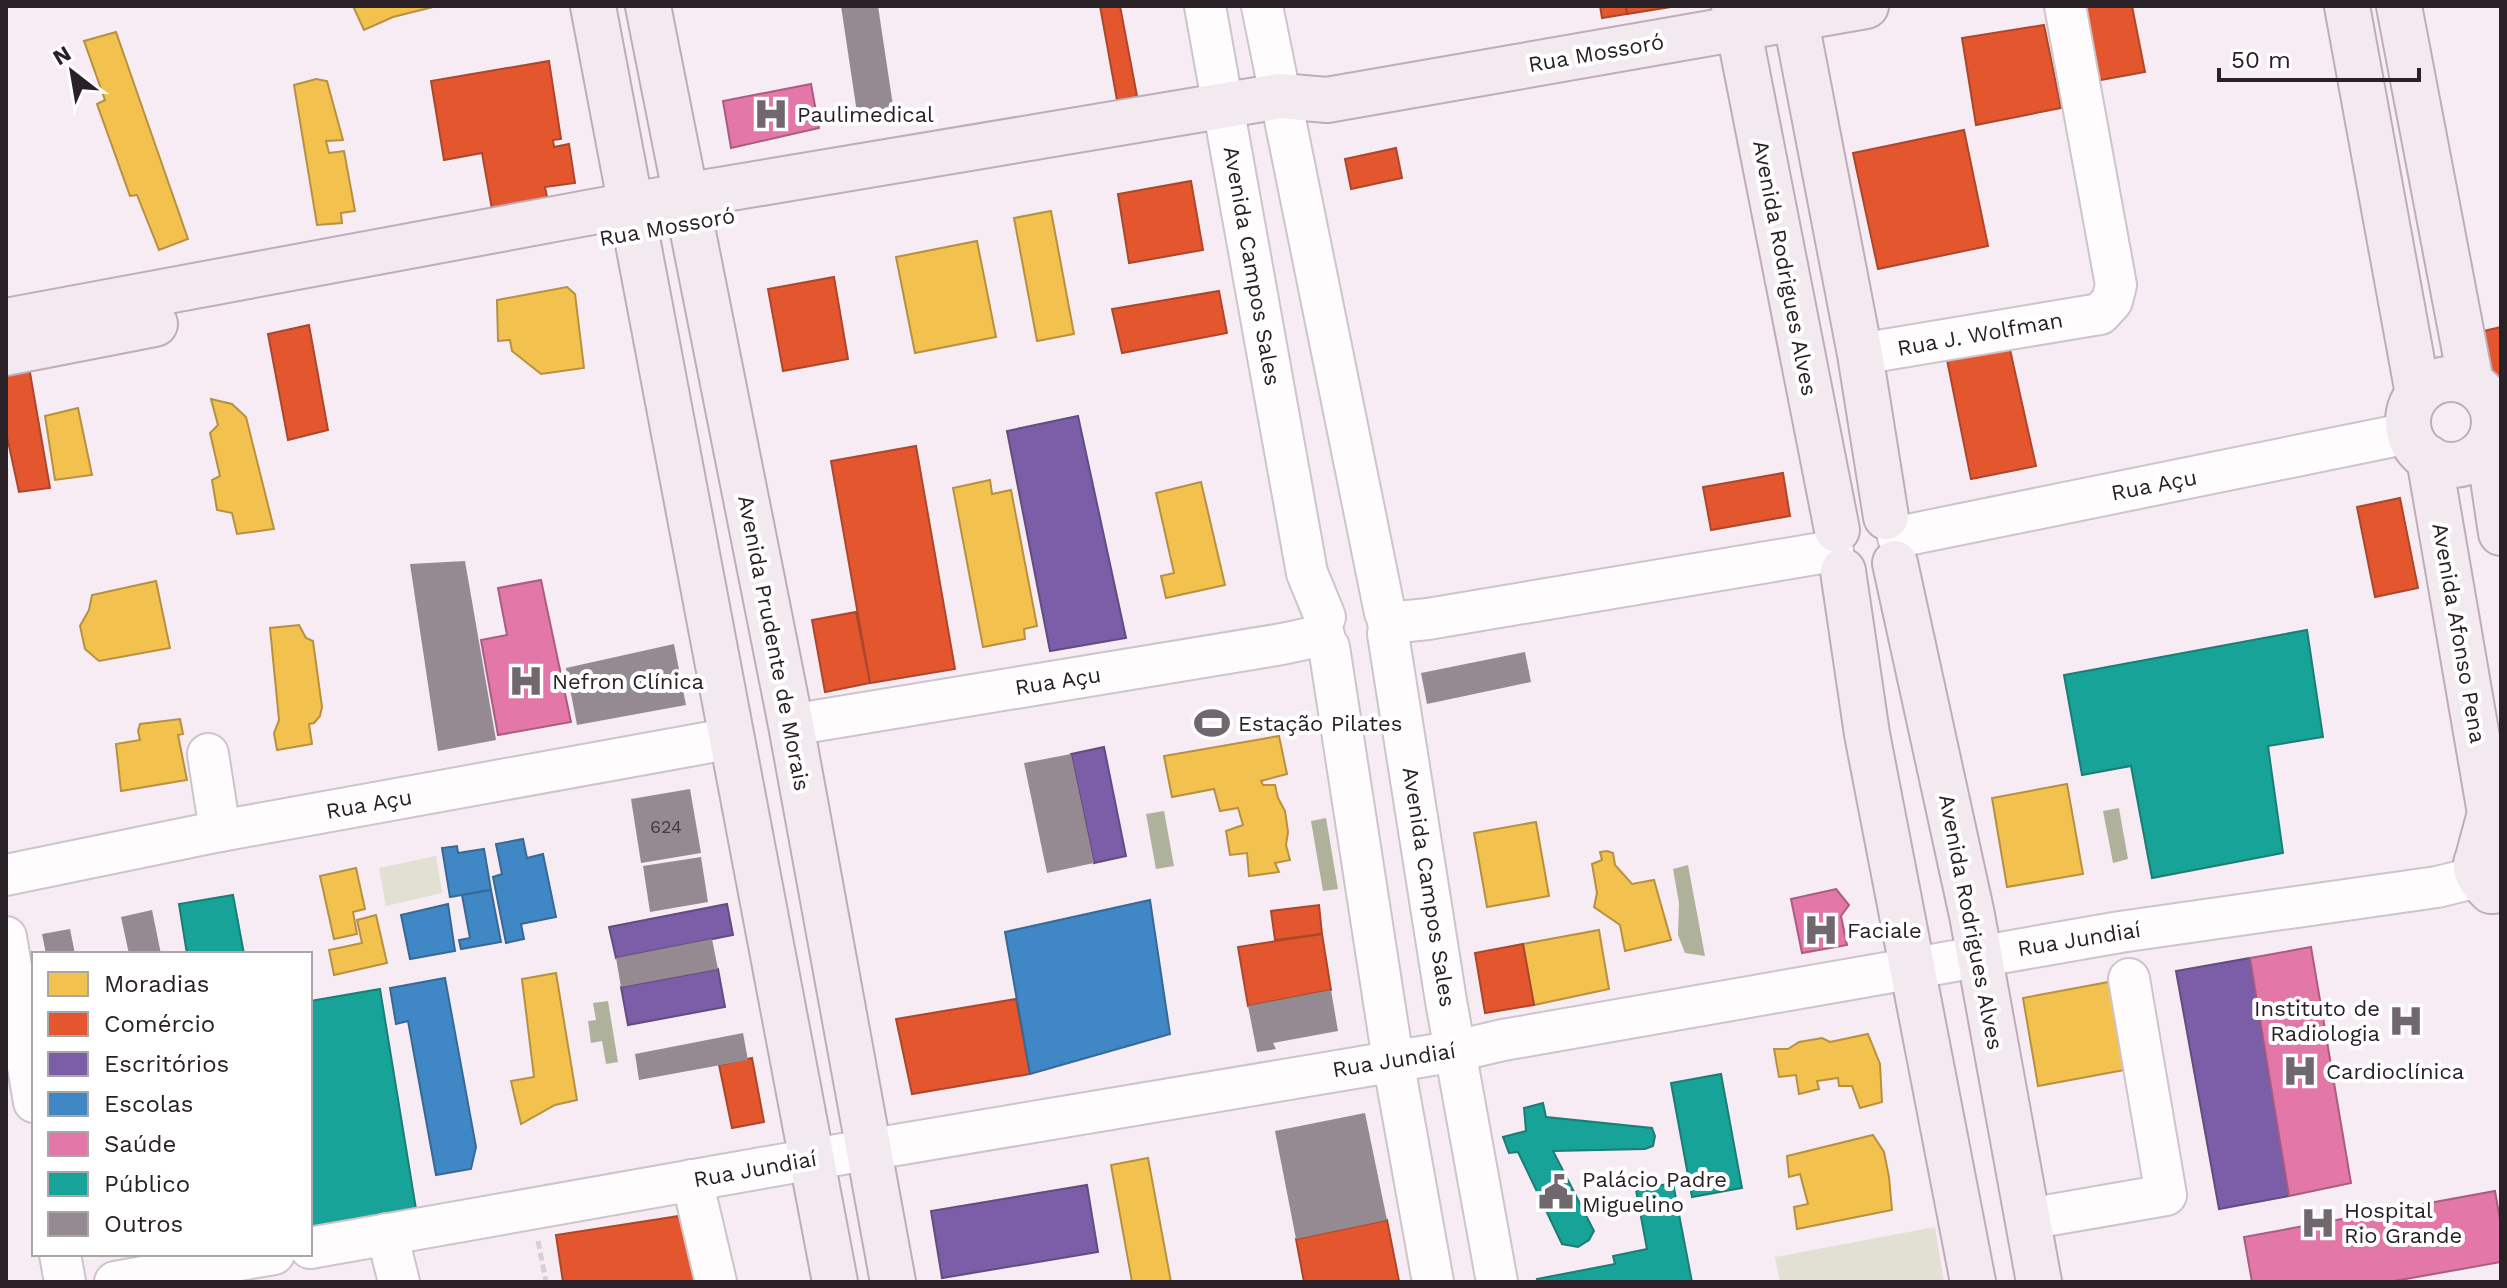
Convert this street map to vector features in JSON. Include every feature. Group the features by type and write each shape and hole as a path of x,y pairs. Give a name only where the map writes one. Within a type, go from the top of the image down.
{"main road":[{"path":"593,6 835,1282"},
{"name":"Avenida Prudente de Morais","path":"648,6 791,725 893,1282"},
{"name":"Rua Mossoró","path":"6,321 1226,119 1736,17 1866,6"},
{"name":"Avenida Afonso Pena","path":"2347,6 2419,429 2490,813 2492,878"},
{"path":"2399,6 2488,415 2501,533"},
{"name":"Avenida Rodrigues Alves","path":"1794,11 1893,539 1979,955 2039,1282"},
{"name":"Avenida Rodrigues Alves","path":"1736,17 1838,551 1867,734 1973,1282"},
{"name":"Rua Mossoró","path":"6,353 633,218"},
{"path":"1784,263 1841,253"},
{"path":"2457,378 2488,415 2478,456 2465,463 2451,465 2419,429 2428,385 2442,379 2457,378"},
{"path":"686,494 743,486"},
{"path":"1859,514 1893,539 1877,578 1865,580 1853,577 1838,551 1846,520 1859,514"},
{"path":"1867,734 1931,722"},
{"path":"1960,1213 2026,1212"}],"street":[{"name":"Avenida Campos Sales","path":"1205,6 1307,573 1326,633 1393,1060 1433,1282"},
{"name":"Avenida Campos Sales","path":"1262,6 1387,623 1456,1051 1497,1282"},
{"name":"Rua J. Wolfman","path":"1860,354 2100,314 2112,301 2116,285 2065,6"},
{"name":"Rua Açu","path":"1893,539 2419,429"},
{"path":"1387,623 1428,619 1838,551"},
{"path":"1359,595 1369,598 1387,623 1377,653 1368,658 1346,659 1326,633 1330,608 1338,601 1359,595"},
{"name":"Rua Açu","path":"791,725 1282,644 1326,633"},
{"name":"Rua Açu","path":"6,875 220,831 733,738"},
{"path":"208,754 220,831"},
{"name":"Rua Jundiaí","path":"312,1248 813,1159 1456,1051 1913,966 2120,932 2492,878"},
{"path":"6,937 32,1090"},
{"path":"2026,1212 2166,1195 2129,979"},
{"path":"692,1180 716,1282"},
{"path":"387,1234 399,1282"},
{"path":"60,1256 65,1282"},
{"path":"115,1282 263,1256"}],"path":[{"path":"538,1238 546,1282"}],"shaded area":[{"path":"2119,808 2128,859 2113,863 2103,811"},
{"path":"1164,811 1174,866 1156,869 1146,814"},
{"path":"1326,818 1338,889 1323,891 1311,821"},
{"path":"436,856 442,893 386,906 379,868"},
{"path":"1688,865 1705,956 1685,953 1678,935 1679,903 1673,869"},
{"path":"608,1001 618,1062 606,1064 602,1041 591,1043 588,1021 596,1020 593,1003"},
{"path":"1935,1227 1944,1282 1780,1282 1775,1257"}],"building: Moradias":[{"path":"353,6 437,6 393,17 364,30"},
{"path":"116,32 188,239 159,250 137,195 130,196 97,104 105,100 84,41"},
{"path":"316,79 327,81 343,140 326,141 329,153 344,151 355,211 341,213 342,223 317,225 294,85"},
{"path":"1051,211 1074,334 1037,341 1014,218"},
{"path":"977,241 996,337 915,353 896,257"},
{"path":"567,287 575,294 584,368 541,374 512,351 510,340 498,341 497,300"},
{"path":"211,399 232,404 246,417 274,529 237,534 232,513 217,510 212,480 220,476 210,433 218,425"},
{"path":"78,408 92,475 55,480 45,416"},
{"path":"990,480 992,494 1011,490 1037,626 1024,629 1025,639 983,647 953,488"},
{"path":"1201,482 1225,585 1166,598 1161,576 1174,573 1156,493"},
{"path":"156,581 170,648 99,661 85,649 80,626 89,610 92,595"},
{"path":"299,625 306,638 313,641 322,707 320,716 309,724 312,744 277,750 274,733 279,720 270,628"},
{"path":"180,719 183,734 178,735 187,780 121,791 116,744 140,740 140,724"},
{"path":"1279,736 1287,774 1261,781 1263,785 1275,785 1285,811 1286,845 1290,860 1275,863 1279,872 1249,876 1247,853 1230,855 1226,831 1243,825 1238,808 1220,811 1214,789 1172,797 1164,756"},
{"path":"2067,784 2083,874 2007,887 1992,798"},
{"path":"1536,822 1549,896 1487,907 1474,833"},
{"path":"1600,852 1613,853 1615,865 1632,884 1654,880 1671,940 1625,951 1620,925 1594,907 1597,893 1592,864 1602,860"},
{"path":"356,868 365,909 353,912 357,934 334,939 320,876"},
{"path":"376,915 387,963 334,975 329,950 362,943 357,920"},
{"path":"1599,930 1609,989 1534,1005 1523,944"},
{"path":"556,973 577,1100 555,1105 521,1124 511,1081 534,1077 522,979"},
{"path":"2114,981 2130,1069 2038,1086 2023,998"},
{"path":"1868,1034 1880,1064 1882,1102 1860,1108 1852,1086 1839,1086 1838,1078 1817,1081 1819,1089 1799,1094 1796,1075 1779,1077 1774,1049 1788,1049 1799,1042 1822,1038 1830,1042"},
{"path":"1873,1135 1884,1152 1892,1210 1797,1229 1794,1207 1808,1204 1800,1174 1789,1177 1787,1156"},
{"path":"1148,1158 1171,1282 1132,1282 1111,1165"}],"building: Comércio":[{"path":"1100,6 1120,6 1137,96 1117,100"},
{"path":"1600,6 1626,6 1627,14 1602,18"},
{"path":"1626,6 1677,6 1627,14"},
{"path":"2132,6 2145,72 2095,81 2080,7"},
{"path":"2044,25 2061,108 1976,125 1962,38"},
{"path":"549,61 561,139 553,140 554,147 569,144 575,183 545,187 547,197 522,202 523,210 493,215 482,153 444,160 431,81"},
{"path":"1964,130 1988,246 1878,269 1853,153"},
{"path":"1396,148 1402,178 1351,189 1345,159"},
{"path":"1191,181 1203,250 1129,263 1118,194"},
{"path":"834,277 848,359 783,371 768,289"},
{"path":"1219,291 1227,333 1122,353 1112,309"},
{"path":"309,325 328,430 288,440 268,334"},
{"path":"2501,327 2501,383 2490,385 2479,332"},
{"path":"2009,345 2036,466 1971,479 1947,360"},
{"path":"29,367 50,488 19,492 6,432 6,374"},
{"path":"916,446 955,669 870,683 831,461"},
{"path":"1783,473 1790,516 1711,530 1703,487"},
{"path":"2400,498 2418,588 2375,597 2357,507"},
{"path":"856,612 870,683 825,692 812,620"},
{"path":"1319,905 1322,934 1275,940 1271,911"},
{"path":"1322,934 1331,990 1248,1006 1238,947"},
{"path":"1523,944 1534,1005 1485,1013 1475,953"},
{"path":"1016,999 1030,1074 912,1094 896,1019"},
{"path":"752,1058 764,1122 732,1128 719,1065"},
{"path":"692,1214 702,1282 563,1282 556,1235"},
{"path":"1387,1220 1399,1281 1304,1282 1296,1239"}],"building: Escritórios":[{"path":"1078,416 1126,638 1050,651 1007,431"},
{"path":"1104,747 1126,856 1094,863 1071,754"},
{"path":"727,904 733,935 616,958 609,927"},
{"path":"2250,958 2289,1196 2219,1209 2176,971"},
{"path":"718,969 725,1007 628,1025 621,987"},
{"path":"1087,1185 1098,1252 942,1278 931,1211"}],"building: Escolas":[{"path":"523,839 527,858 543,854 556,917 521,924 524,939 506,943 493,877 502,874 496,844"},
{"path":"457,846 458,853 484,849 491,890 450,897 442,848"},
{"path":"491,890 501,942 461,949 459,940 470,938 462,895"},
{"path":"1150,900 1170,1034 1030,1074 1005,932"},
{"path":"448,904 455,951 410,959 401,915"},
{"path":"445,978 476,1147 471,1169 436,1175 408,1021 396,1024 390,988"}],"building: Saúde":[{"name":"Paulimedical","path":"811,84 819,128 731,148 723,101"},
{"name":"Nefron Clínica","path":"541,580 571,722 498,735 481,640 507,635 498,588"},
{"name":"Faciale","path":"1836,889 1849,905 1841,916 1847,945 1802,953 1791,899"},
{"name":"Cardioclínica","path":"2311,947 2351,1183 2289,1196 2250,958"},
{"path":"2495,1191 2501,1225 2501,1262 2389,1282 2252,1282 2244,1237"}],"building: Público":[{"path":"2307,630 2323,737 2268,746 2283,853 2152,878 2131,766 2082,775 2064,675"},
{"path":"233,895 244,952 187,952 179,904"},
{"path":"380,989 416,1209 312,1227 312,1001"},
{"path":"1721,1074 1742,1188 1692,1197 1671,1083"},
{"name":"Palácio Padre Miguelino","path":"1543,1103 1546,1117 1652,1128 1655,1136 1653,1146 1645,1149 1553,1151 1594,1231 1589,1240 1578,1247 1562,1244 1518,1152 1509,1153 1503,1137 1526,1131 1524,1108"},
{"path":"1673,1183 1692,1282 1538,1282 1537,1279 1615,1264 1613,1256 1647,1249 1636,1190"}],"building: Outros":[{"path":"841,6 878,6 895,119 859,126"},
{"path":"465,561 496,740 438,751 410,564"},
{"path":"674,644 686,705 577,725 566,668"},
{"path":"1525,652 1531,682 1427,704 1421,673"},
{"path":"1071,754 1094,863 1047,873 1024,763"},
{"path":"690,789 701,853 641,863 631,799"},
{"path":"701,857 708,902 650,912 643,866"},
{"path":"152,910 161,952 129,952 121,917"},
{"path":"70,929 75,952 46,952 42,934"},
{"path":"712,939 718,969 621,987 616,958"},
{"path":"1331,990 1338,1031 1273,1043 1276,1049 1257,1052 1248,1006"},
{"path":"743,1033 748,1060 639,1080 635,1054"},
{"path":"1365,1113 1387,1220 1296,1239 1275,1131"}],"place":[{"name":"Paulimedical","path":"771,114"},
{"name":"Nefron Clínica","path":"526,681"},
{"name":"Estação Pilates","path":"1212,723"},
{"name":"Faciale","path":"1821,930"},
{"name":"Instituto de Radiologia","path":"2406,1021"},
{"name":"Cardioclínica","path":"2300,1071"},
{"name":"Palácio Padre Miguelino","path":"1556,1192"},
{"name":"Hospital Rio Grande","path":"2318,1223"}]}
